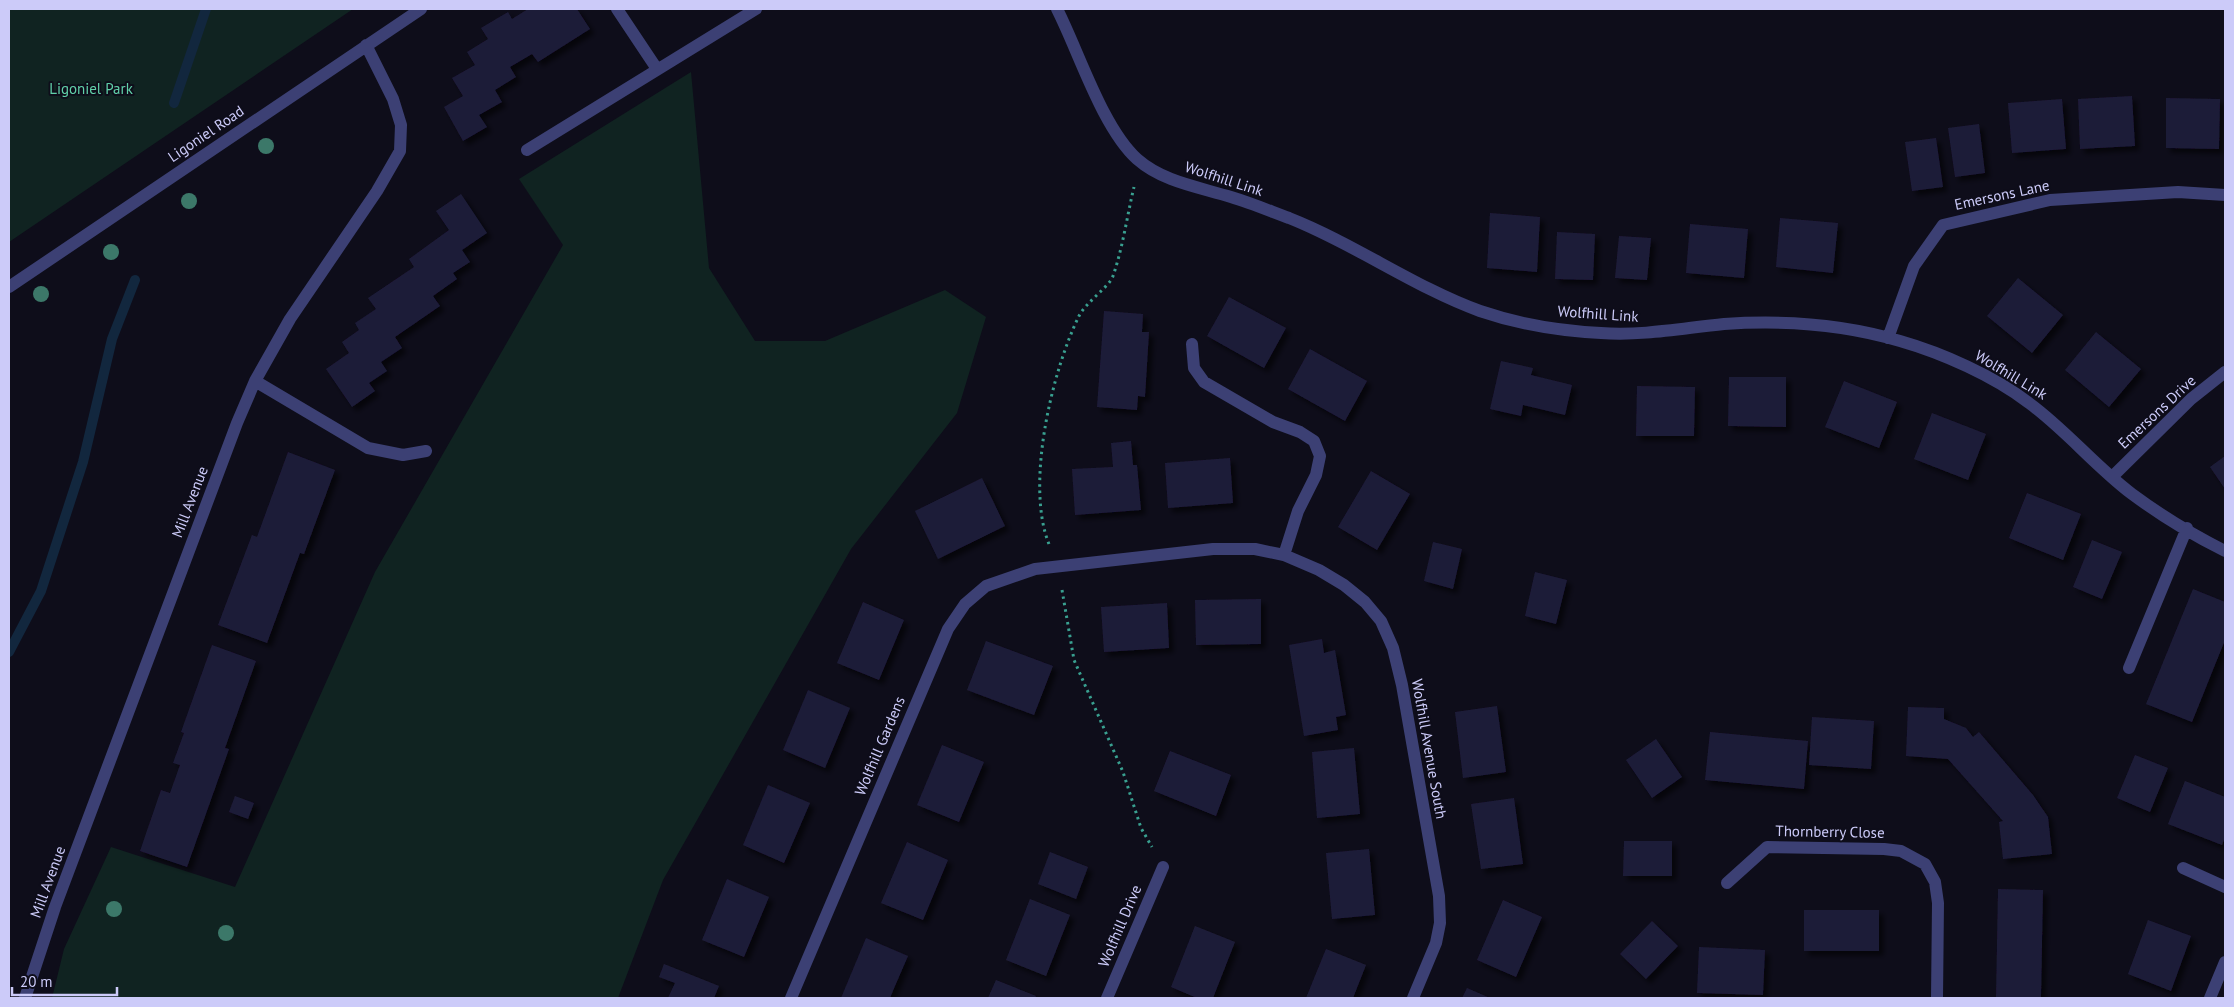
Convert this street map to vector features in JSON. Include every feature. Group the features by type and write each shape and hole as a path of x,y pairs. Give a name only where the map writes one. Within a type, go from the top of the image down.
{"street":[{"name":"Ligoniel Road","path":"9,286 422,9"},
{"path":"617,9 657,69"},
{"path":"527,150 756,9"},
{"name":"Wolfhill Link","path":"1057,9 1110,124 1122,144 1140,161 1166,177 1230,196 1316,229 1443,295 1481,311 1513,320 1600,334 1637,334 1722,324 1768,322 1810,324 1854,329 1888,338 1947,358 1990,379 2026,400 2061,428 2132,493 2225,551"},
{"name":"Mill Avenue","path":"25,998 55,907 237,423 255,381 290,318 377,191 400,151 401,125 393,99 366,45"},
{"name":"Emersons Lane","path":"1888,338 1914,266 1943,225 2050,200 2178,192 2225,195"},
{"path":"1192,344 1194,368 1204,382 1273,422 1300,432 1314,441 1320,456 1316,475 1298,511 1284,555"},
{"name":"Emersons Drive","path":"2112,476 2191,399 2225,372"},
{"path":"255,381 368,448 403,455 426,451"},
{"path":"2128,668 2186,528"},
{"name":"Wolfhill Avenue South","path":"1058,566 1214,549 1255,549 1284,555 1318,570 1344,585 1365,602 1381,621 1393,648 1402,685 1439,896 1440,923 1436,943 1413,998"},
{"name":"Wolfhill Gardens","path":"791,998 948,629 965,604 986,586 1020,573 1058,566"},
{"name":"Thornberry Close","path":"1727,883 1767,847 1901,851 1925,864 1935,882 1938,903 1937,998"},
{"name":"Wolfhill Drive","path":"1108,998 1163,867"},
{"path":"2183,868 2225,887"},
{"path":"2210,998 2225,962"}],"path":[{"path":"1140,161 1113,278 1097,293 1080,314 1063,358 1050,402 1041,458 1041,502 1045,534 1058,566 1074,660 1123,772 1141,828 1163,867"}],"green space":[{"name":"Ligoniel Park","path":"9,9 353,9 9,242"},
{"path":"691,72 709,268 755,341 825,341 945,290 986,317 957,413 851,549 663,880 618,998 52,998 64,949 111,847 235,887 375,572 563,245 519,179"}],"building":[{"path":"528,9 577,9 590,29 538,62 532,54 510,67 516,77 495,90 502,102 479,115 487,127 463,141 444,107 463,96 452,78 475,65 467,52 488,39 481,28 508,12 512,19"},
{"path":"2132,96 2135,146 2080,149 2078,99"},
{"path":"2166,98 2220,99 2219,149 2166,148"},
{"path":"2062,99 2066,149 2012,153 2008,103"},
{"path":"1979,124 1985,173 1955,177 1948,128"},
{"path":"1936,138 1943,187 1912,191 1905,142"},
{"path":"461,194 487,233 462,250 470,262 453,273 457,279 433,296 440,306 395,337 402,348 381,362 387,371 369,383 375,391 352,407 326,369 349,353 342,342 359,330 355,323 376,309 368,298 414,267 409,259 449,230 436,211"},
{"path":"1490,213 1540,217 1537,272 1487,268"},
{"path":"1780,218 1838,223 1833,273 1776,267"},
{"path":"1690,224 1748,229 1744,278 1686,273"},
{"path":"1557,232 1595,234 1593,280 1555,279"},
{"path":"1619,236 1651,238 1647,280 1615,278"},
{"path":"2018,278 2063,315 2032,353 1987,316"},
{"path":"1229,297 1286,328 1264,368 1207,336"},
{"path":"1104,311 1143,314 1142,332 1149,332 1145,397 1138,396 1137,410 1097,407"},
{"path":"2096,332 2141,369 2109,407 2065,370"},
{"path":"1310,349 1367,381 1345,421 1288,389"},
{"path":"1501,361 1533,368 1531,375 1572,385 1565,415 1523,405 1521,416 1490,409"},
{"path":"1729,377 1786,377 1786,427 1728,426"},
{"path":"1844,381 1897,402 1879,448 1825,427"},
{"path":"1637,386 1695,387 1694,436 1636,436"},
{"path":"1932,413 1986,434 1968,480 1914,459"},
{"path":"1131,441 1133,465 1137,465 1141,510 1075,515 1072,469 1113,467 1111,443"},
{"path":"288,452 335,470 304,554 300,553 267,643 218,625 252,535 257,537"},
{"path":"2225,456 2225,489 2210,467"},
{"path":"1230,458 1233,503 1168,508 1165,463"},
{"path":"1371,471 1410,494 1377,550 1338,527"},
{"path":"982,478 1005,526 938,559 915,511"},
{"path":"2027,493 2081,514 2063,560 2009,538"},
{"path":"2092,540 2122,552 2102,599 2073,587"},
{"path":"1433,542 1462,549 1453,589 1424,581"},
{"path":"1535,572 1567,580 1556,624 1525,616"},
{"path":"2193,589 2225,602 2225,640 2192,722 2146,704"},
{"path":"1261,599 1261,644 1196,645 1195,600"},
{"path":"863,602 904,620 879,680 837,663"},
{"path":"1167,603 1169,648 1104,652 1101,607"},
{"path":"1322,639 1324,653 1335,650 1346,715 1336,717 1338,730 1304,736 1289,645"},
{"path":"986,641 1053,666 1034,715 967,690"},
{"path":"212,645 256,661 225,748 229,749 187,867 140,851 161,790 170,793 180,765 173,763 184,733 181,732"},
{"path":"808,690 850,708 825,768 783,750"},
{"path":"1497,706 1506,772 1463,778 1455,712"},
{"path":"1908,707 1944,708 1944,719 1966,728 1973,737 1979,732 2033,795 2048,817 2052,854 2003,859 1999,822 2003,821 1948,759 1906,756"},
{"path":"1812,717 1874,721 1871,769 1809,765"},
{"path":"1710,732 1808,741 1804,789 1705,780"},
{"path":"1656,739 1682,777 1652,798 1626,760"},
{"path":"942,745 984,762 959,822 917,805"},
{"path":"1354,748 1360,814 1317,818 1312,752"},
{"path":"1170,751 1231,775 1216,816 1154,791"},
{"path":"2135,755 2168,768 2150,812 2117,798"},
{"path":"2185,781 2225,797 2225,837 2222,845 2168,824"},
{"path":"768,785 810,803 784,863 743,845"},
{"path":"235,796 254,803 248,819 229,812"},
{"path":"1514,798 1523,864 1481,869 1471,804"},
{"path":"1624,841 1672,841 1672,876 1623,876"},
{"path":"907,842 948,860 923,920 881,903"},
{"path":"1369,849 1375,915 1332,919 1326,853"},
{"path":"1050,852 1088,867 1076,899 1038,884"},
{"path":"727,879 769,897 744,957 702,940"},
{"path":"1998,889 2043,890 2041,998 1996,998"},
{"path":"1030,899 1070,915 1046,976 1006,960"},
{"path":"1503,900 1542,917 1516,977 1477,960"},
{"path":"1804,910 1879,910 1879,951 1804,951"},
{"path":"2148,920 2191,936 2171,991 2128,974"},
{"path":"1652,921 1678,946 1646,979 1620,954"},
{"path":"1195,926 1235,942 1213,998 1197,998 1171,987"},
{"path":"866,938 908,956 890,998 841,998"},
{"path":"1699,947 1765,950 1763,995 1697,993"},
{"path":"1326,949 1366,965 1353,998 1306,998"},
{"path":"664,964 719,986 714,998 668,998 675,983 659,977"},
{"path":"996,980 1036,996 1035,998 988,998"},
{"path":"1467,988 1490,998 1462,998"}],"waterway":[{"path":"174,103 206,9"},
{"path":"9,652 41,591 83,462 112,339 135,280"}]}
